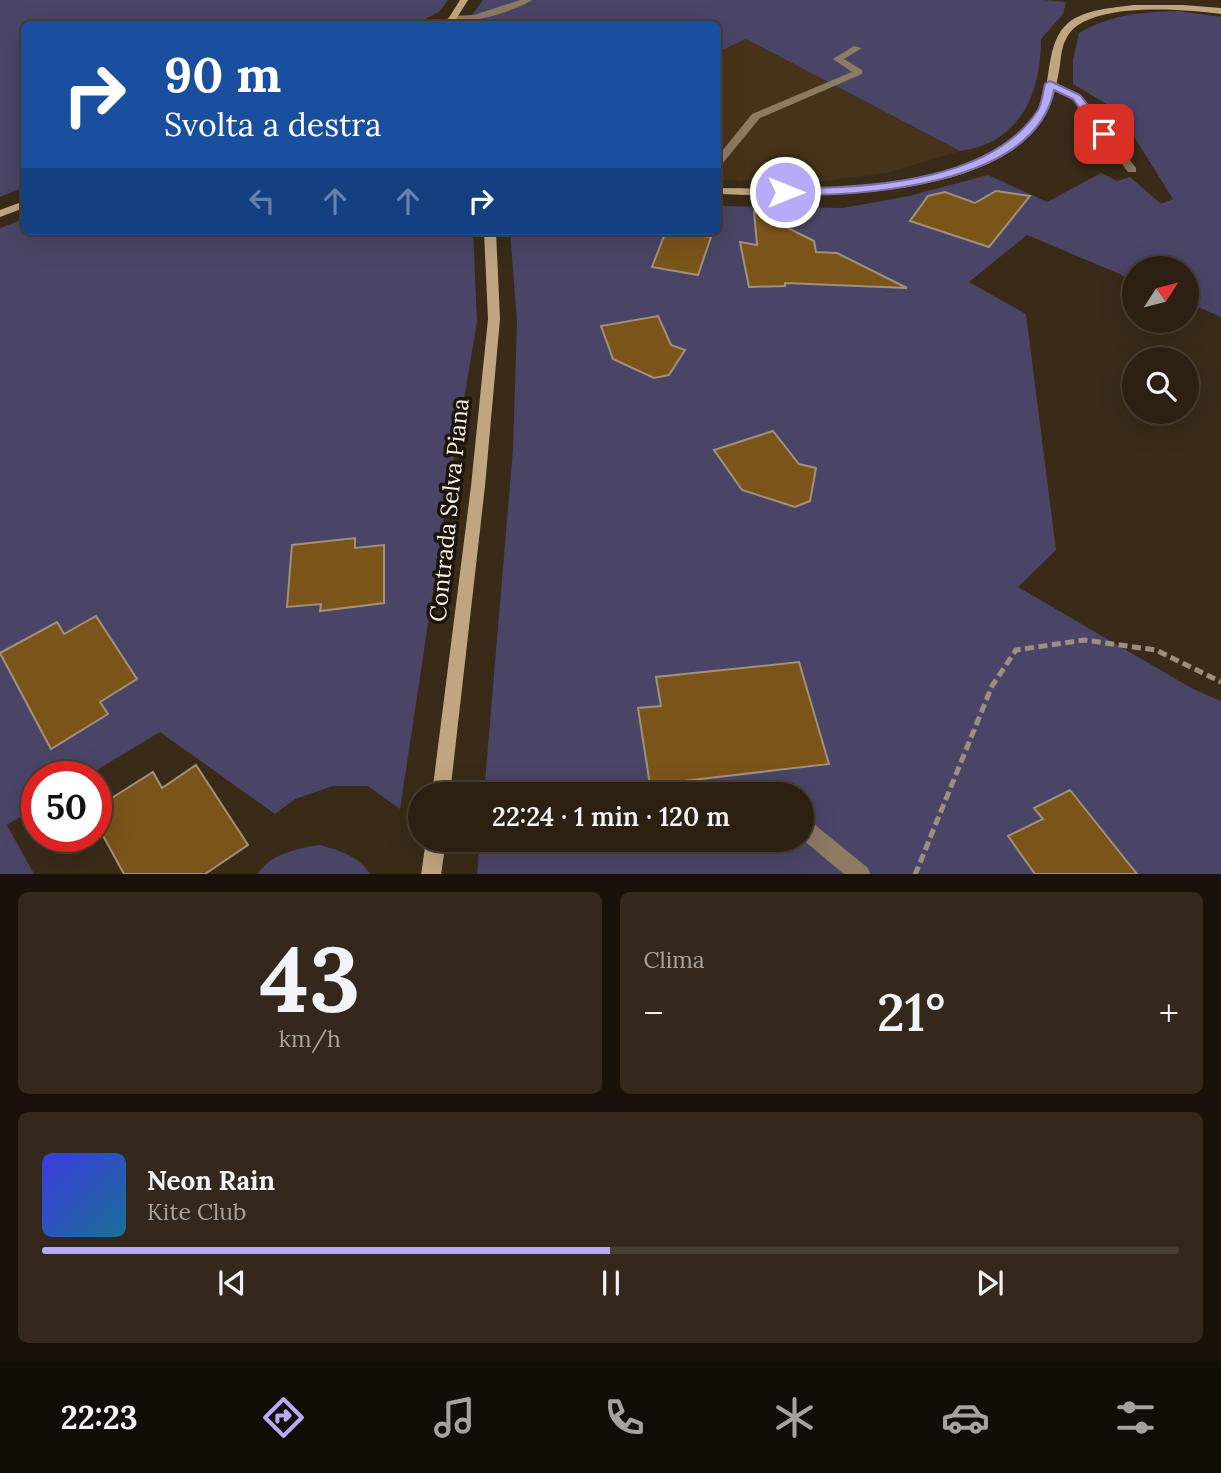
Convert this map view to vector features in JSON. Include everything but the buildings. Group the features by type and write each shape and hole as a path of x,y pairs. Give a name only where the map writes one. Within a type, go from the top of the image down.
{"main road":[{"path":"451,21 464,0"},
{"path":"721,191 830,192 926,179 975,166 1012,146 1045,109 1062,33 1079,17 1105,7 1135,2 1181,4 1221,11"},
{"path":"0,214 21,205"},
{"name":"Contrada Selva Piana","path":"442,782 478,485 494,319 490,235"},
{"path":"432,874 435,852"}],"lane":[{"path":"456,21 475,18 528,0"},
{"path":"721,158 756,116 859,72 838,59 858,48"},
{"path":"1050,84 1076,97 1132,170"},
{"path":"814,837 861,874"}],"path":[{"path":"915,874 992,686 1016,650 1084,640 1156,650 1221,682"}],"shaded area":[{"path":"0,0 448,0 439,12 421,21 21,21 21,188 0,197"},
{"path":"483,0 1066,2 1063,14 1041,39 1037,79 1023,113 1012,127 998,138 960,151 746,39 721,51 721,21 467,21"},
{"path":"1179,11 1221,17 1221,317 1199,307 1199,256 1122,256 1122,275 1027,235 969,282 1026,314 1056,550 1018,587 1193,689 1221,701 1221,874 477,874 479,852 814,852 814,782 485,782 513,449 517,322 510,235 721,235 721,206 843,208 909,196 988,175 1047,202 1101,173 1117,181 1130,177 1161,204 1173,199 1118,111 1073,84 1073,60 1079,33 1127,15"},
{"path":"746,39 960,151 887,173 816,182 721,180 721,51"},
{"path":"21,220 21,235 473,235 477,322 400,809 368,786 333,786 295,799 275,814 160,732 112,761 21,761 21,816 7,825 34,874 0,874 0,228"},
{"path":"319,845 354,858 370,874 258,874 277,857 293,850"}],"route":[{"path":"785,192 830,192 926,179 975,166 1012,146 1045,109 1050,84 1076,97 1104,134"}]}
